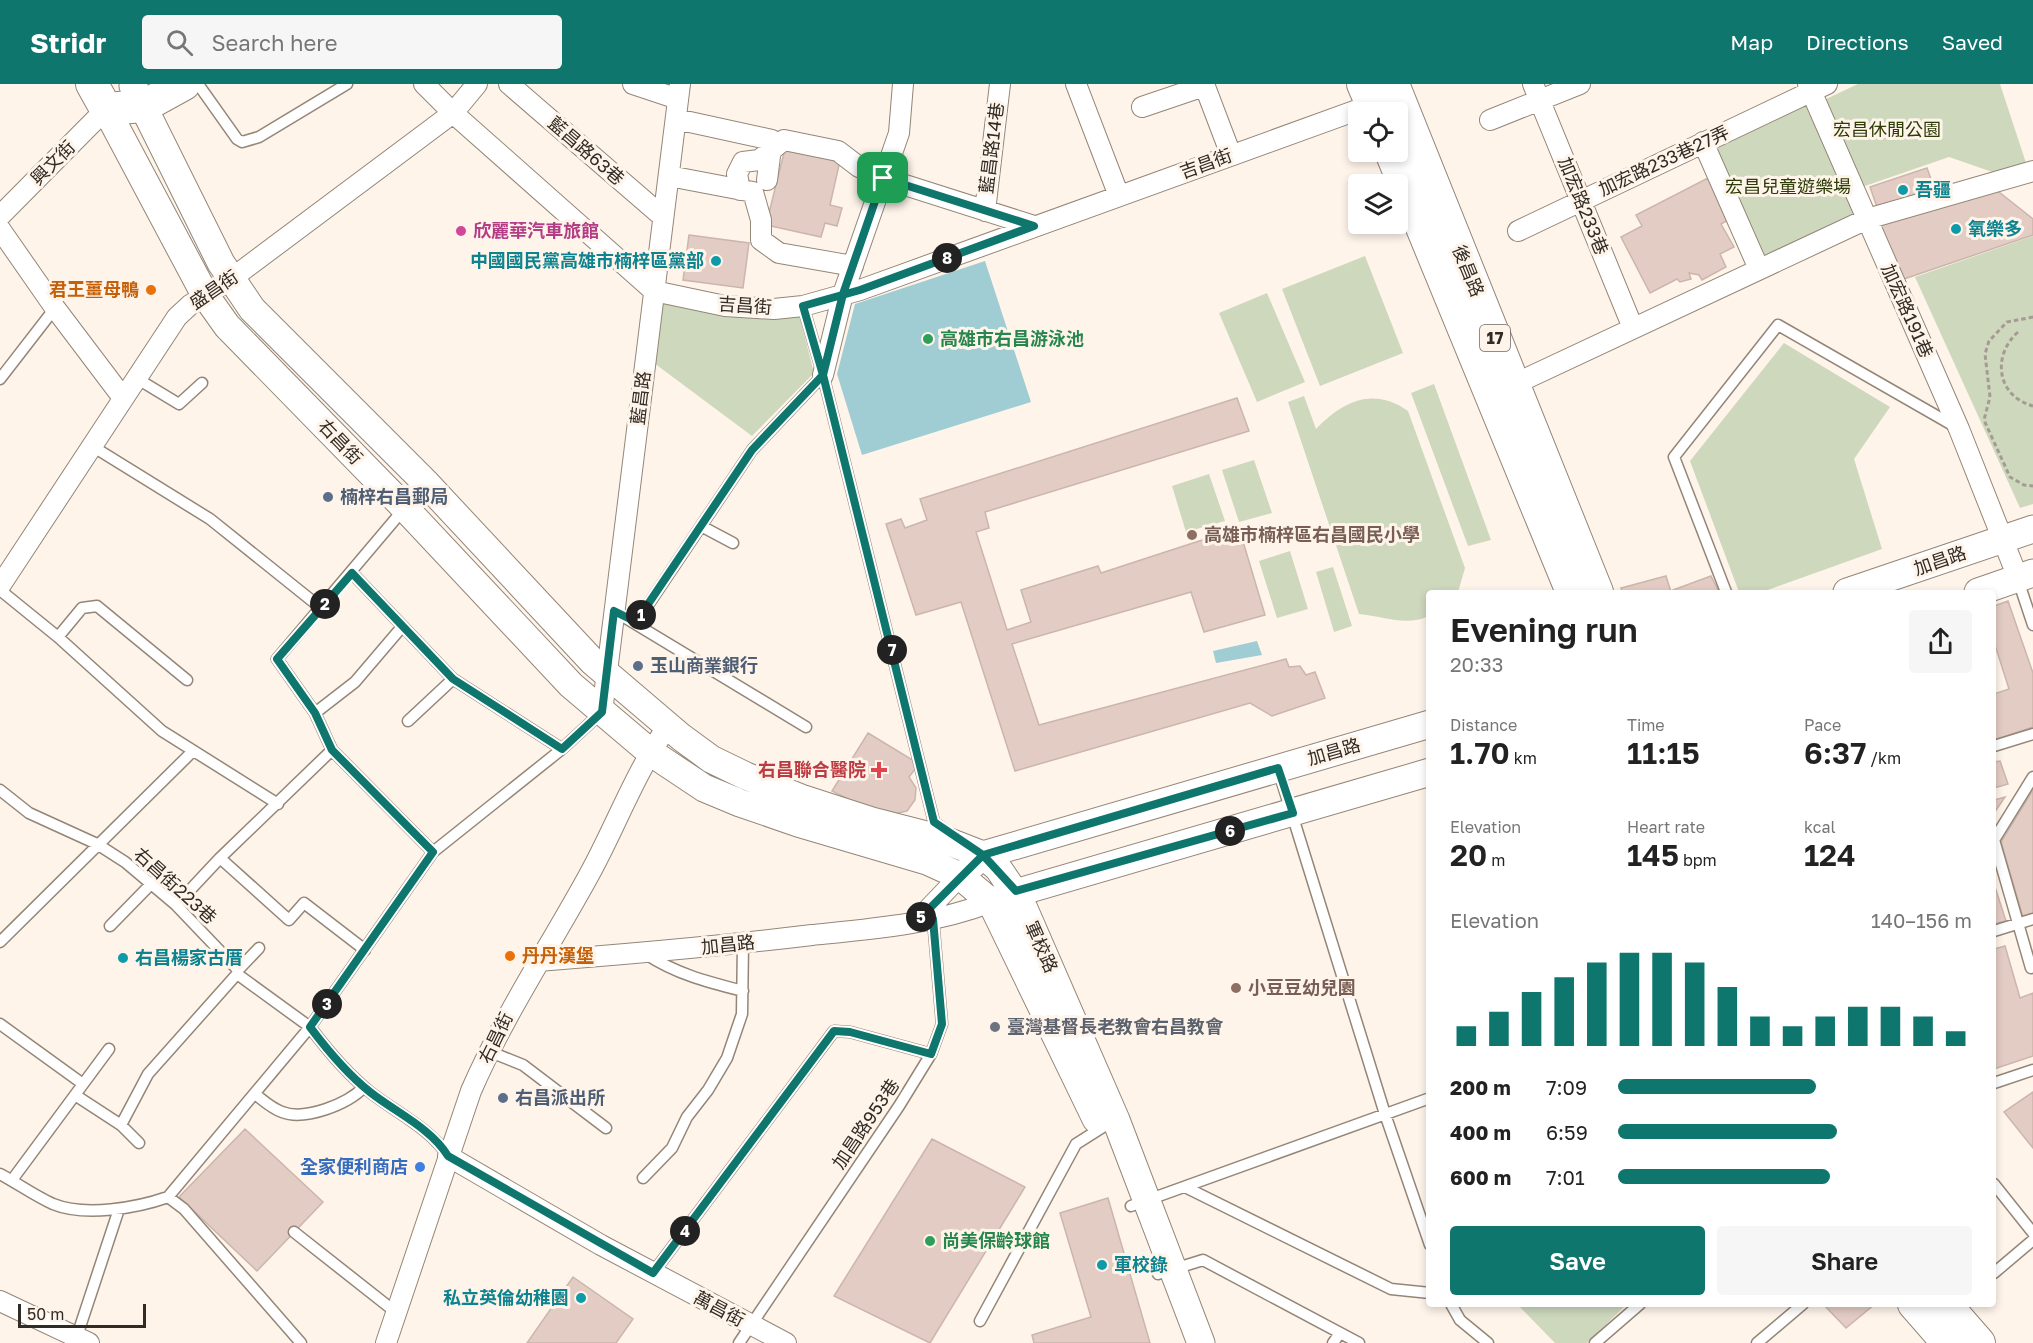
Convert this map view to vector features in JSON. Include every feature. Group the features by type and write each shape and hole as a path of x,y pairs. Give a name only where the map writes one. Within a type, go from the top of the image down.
{"main road":[{"path":"99,97 184,84"},
{"name":"後昌路","path":"1380,96 1502,390 1571,590"},
{"name":"後昌路","path":"1396,162 1596,590"},
{"path":"1941,1314 1978,1343"}],"street":[{"name":"吉昌街","path":"424,84 453,113 654,291 725,306 774,309 803,306 843,294 1231,155 1380,96"},
{"name":"盛昌街","path":"0,588 177,317 453,113 477,84"},
{"name":"藍昌路63巷","path":"509,84 663,217"},
{"path":"633,84 679,92"},
{"path":"823,375 843,294 899,133 903,84"},
{"name":"藍昌路14巷","path":"985,212 1000,84"},
{"path":"1076,84 1119,196"},
{"path":"1490,120 1537,92 1580,84"},
{"path":"1142,107 1204,85 1231,155"},
{"name":"加宏路233巷27弄","path":"1518,231 1815,86"},
{"name":"加宏路191巷","path":"1815,86 1867,219 1959,429 2004,539 2025,575"},
{"name":"右昌街","path":"137,90 231,279 252,309 426,483 606,674"},
{"name":"藍昌路","path":"602,712 679,92"},
{"name":"加宏路233巷","path":"1537,92 1633,328"},
{"name":"右昌街","path":"99,97 205,295 227,326 404,507 571,685 650,752"},
{"name":"興文街","path":"0,216 99,97"},
{"path":"676,119 772,140 767,180"},
{"name":"藍昌路14巷","path":"740,189 737,174 743,162 759,160 784,140 838,151 859,167 883,178 1034,226"},
{"path":"1703,142 1758,269"},
{"path":"1502,390 1867,219 2033,171"},
{"path":"669,176 753,192 761,220 761,240 779,253 853,266"},
{"path":"0,229 55,308 123,398"},
{"name":"加昌路","path":"1853,590 2033,529"},
{"path":"1984,590 2025,575"},
{"name":"軍校路","path":"606,674 711,759 801,798 872,821 942,839 983,855 1016,891 1166,1271 1201,1343"},
{"name":"加昌路","path":"925,920 960,876 983,855 1426,725"},
{"name":"右昌街","path":"386,1343 398,1314 448,1156 488,1051 589,875 650,752 668,726"},
{"name":"軍校路","path":"650,752 704,788 798,823 927,861 960,876 991,902 1108,1125"},
{"name":"加昌路","path":"538,961 743,943 925,920 991,902 1016,891 1426,773"},
{"name":"萬昌街","path":"448,1156 653,1273 786,1343"},
{"name":"軍校路","path":"1166,1271 1184,1343"},
{"path":"0,1301 83,1339"}],"lane":[{"path":"198,84 237,140 242,142 259,137 347,84"},
{"path":"803,306 823,375 934,822 983,855"},
{"path":"0,379 55,308"},
{"path":"1724,590 1674,457 1778,325 1959,429"},
{"path":"636,622 752,450 823,375"},
{"path":"136,378 179,404 202,383"},
{"path":"92,446 210,519 321,609"},
{"path":"426,483 277,659 315,713 332,750 433,852"},
{"path":"701,526 733,543"},
{"path":"352,573 401,628 453,679 562,749"},
{"path":"2025,575 2033,625"},
{"path":"0,588 162,731 278,804"},
{"path":"58,637 82,609 98,606 187,680"},
{"path":"614,611 636,622 806,727"},
{"path":"315,713 355,682 401,628"},
{"path":"408,721 453,679"},
{"path":"0,1174 54,1205 92,1210 119,1209 168,1197 310,1027 433,852 562,749 602,712"},
{"path":"1996,745 2033,734"},
{"path":"176,905 220,858 332,750"},
{"path":"0,942 193,751"},
{"path":"1278,768 1385,1114 1426,1233"},
{"path":"1996,837 2033,777"},
{"name":"右昌街223巷","path":"0,790 29,813 97,844 152,883 176,905 237,972 310,1027 337,1062 364,1087 436,1141 448,1156"},
{"path":"1996,847 2031,968"},
{"path":"220,858 290,920 304,903 365,950"},
{"path":"110,926 152,883"},
{"path":"1996,930 2033,919"},
{"name":"加昌路953巷","path":"739,1343 899,1106 931,1054 942,1024 925,920"},
{"path":"643,1178 672,1148 687,1117 708,1090 727,1058 739,1025 743,991 743,943"},
{"path":"121,1125 148,1074 260,948"},
{"path":"645,953 663,966 694,979 743,991"},
{"path":"0,1024 83,1084"},
{"path":"653,1273 834,1031 850,1032 931,1054"},
{"path":"12,1180 109,1049"},
{"path":"488,1051 523,1065 606,1128"},
{"path":"1996,1082 2033,1070"},
{"path":"255,1094 269,1106 282,1112 299,1114 350,1100 364,1087"},
{"path":"75,1095 121,1125 140,1143"},
{"path":"1140,1203 1426,1099"},
{"path":"980,1320 1076,1144 1108,1125"},
{"path":"1185,1187 1391,1289 1426,1293"},
{"path":"1996,1187 2033,1233"},
{"path":"168,1197 184,1209 301,1343"},
{"path":"83,1339 119,1209"},
{"path":"294,1232 398,1314"},
{"path":"1996,1271 2033,1240"},
{"path":"1166,1271 1203,1260 1359,1343"},
{"path":"1453,1307 1460,1320 1488,1343"},
{"path":"1595,1343 1637,1307"},
{"path":"1757,1343 1799,1307"},
{"path":"1333,1343 1340,1333"}],"path":[{"path":"2031,317 2007,322 1989,340 1985,354 1990,397 1984,420 2010,477 2024,485 2033,486"},
{"path":"2018,332 2007,342 2001,356 2001,371 2006,385 2014,396 2033,406"}],"green space":[{"name":"宏昌休閒公園","path":"1858,84 2000,84 2027,166 2001,175 1949,157 1862,187 1824,100"},
{"name":"宏昌兒童遊樂場","path":"1804,103 1856,212 1762,257 1715,147"},
{"path":"2033,236 2033,504 2020,508 1915,277"},
{"path":"1365,256 1403,353 1320,386 1282,289"},
{"path":"1267,293 1305,382 1257,402 1219,313"},
{"path":"660,300 799,314 814,373 752,436 654,363"},
{"path":"1784,343 1890,407 1854,459 1882,549 1768,590 1738,590 1690,461"},
{"path":"1434,384 1491,540 1468,546 1411,393"},
{"path":"1304,396 1316,429 1336,411 1359,400 1383,399 1408,411 1465,568 1459,590 1426,590 1426,617 1403,621 1359,614 1288,402"},
{"path":"1254,460 1272,513 1239,522 1222,470"},
{"path":"1209,474 1225,521 1186,532 1172,486"},
{"path":"1290,551 1308,609 1277,618 1259,561"},
{"path":"1333,567 1352,626 1334,632 1316,572"},
{"path":"1520,1307 1624,1307 1587,1343 1555,1343"}],"water":[{"name":"高雄市右昌游泳池","path":"985,261 1031,402 862,455 837,374 855,304"},
{"path":"1257,641 1262,655 1216,663 1213,651"}],"building":[{"path":"786,145 841,156 830,205 842,208 837,226 825,223 821,237 766,225"},
{"name":"吾疆","path":"1927,168 1936,193 1879,213 1870,187"},
{"path":"1708,178 1730,219 1721,224 1734,247 1720,254 1726,267 1702,280 1699,275 1689,273 1691,279 1680,282 1677,279 1650,293 1621,237 1642,226 1636,215"},
{"name":"氧樂多","path":"1994,188 2033,219 2033,235 1901,280 1876,223"},
{"name":"中國國民黨高雄市楠梓區黨部","path":"689,235 749,243 743,288 683,280"},
{"path":"1237,398 1249,431 985,512 989,528 976,532 1007,630 1031,622 1021,590 1098,566 1101,573 1239,528 1265,615 1204,632 1191,592 1012,644 1039,725 1286,659 1289,667 1300,666 1306,675 1315,672 1325,698 1272,716 1250,703 1015,771 961,602 916,615 886,524 901,519 905,528 927,520 920,499"},
{"path":"1666,576 1670,590 1622,590 1621,588"},
{"path":"1711,576 1718,590 1673,590"},
{"path":"2008,601 2033,673 2033,727 1996,739 1996,693 2009,689 1996,648 1996,605"},
{"name":"右昌聯合醫院","path":"868,733 919,764 909,777 916,788 915,800 907,811 893,814 874,812 832,791"},
{"path":"2000,761 2008,784 1996,787 1996,762"},
{"path":"2033,790 2033,914 2023,917 2001,842"},
{"path":"2005,797 1996,810 1996,799"},
{"path":"1996,890 2006,921 1996,924"},
{"path":"2005,946 2020,998 2033,993 2033,1056 1996,1068 1996,948"},
{"path":"2033,1092 2033,1148 2004,1112"},
{"path":"245,1129 323,1202 257,1271 179,1197"},
{"name":"尚美保齡球館","path":"932,1139 1025,1187 930,1343 834,1296"},
{"name":"軍校錄","path":"1108,1198 1150,1343 1034,1343 1032,1335 1091,1317 1060,1213"},
{"name":"私立英倫幼稚園","path":"573,1277 633,1319 616,1343 527,1343"},
{"path":"1826,1307 1871,1307 1846,1328"}],"place":[{"name":"吾疆","path":"1903,190"},
{"name":"氧樂多","path":"1956,229"},
{"name":"欣麗華汽車旅館","path":"461,231"},
{"name":"中國國民黨高雄市楠梓區黨部","path":"716,261"},
{"name":"君王薑母鴨","path":"151,290"},
{"name":"高雄市右昌游泳池","path":"928,339"},
{"name":"楠梓右昌郵局","path":"328,497"},
{"name":"高雄市楠梓區右昌國民小學","path":"1192,535"},
{"name":"玉山商業銀行","path":"638,666"},
{"name":"右昌聯合醫院","path":"879,770"},
{"name":"丹丹漢堡","path":"510,956"},
{"name":"右昌楊家古厝","path":"123,958"},
{"name":"小豆豆幼兒園","path":"1236,988"},
{"name":"臺灣基督長老教會右昌教會","path":"995,1027"},
{"name":"右昌派出所","path":"503,1098"},
{"name":"全家便利商店","path":"420,1167"},
{"name":"尚美保齡球館","path":"930,1241"},
{"name":"軍校錄","path":"1102,1265"},
{"name":"私立英倫幼稚園","path":"581,1298"}],"route":[{"path":"883,178 843,294 823,375 752,450 636,622 614,611 602,712 562,749 453,679 401,628 352,573 277,659 315,713 332,750 433,852 310,1027 337,1062 370,1092 436,1141 448,1156 653,1273 834,1031 850,1032 931,1054 942,1024 933,919 917,921 983,855 1278,768 1293,813 1016,891 998,868 983,855 934,822 823,375 803,306 843,294 860,290 1034,226 883,178"}]}
